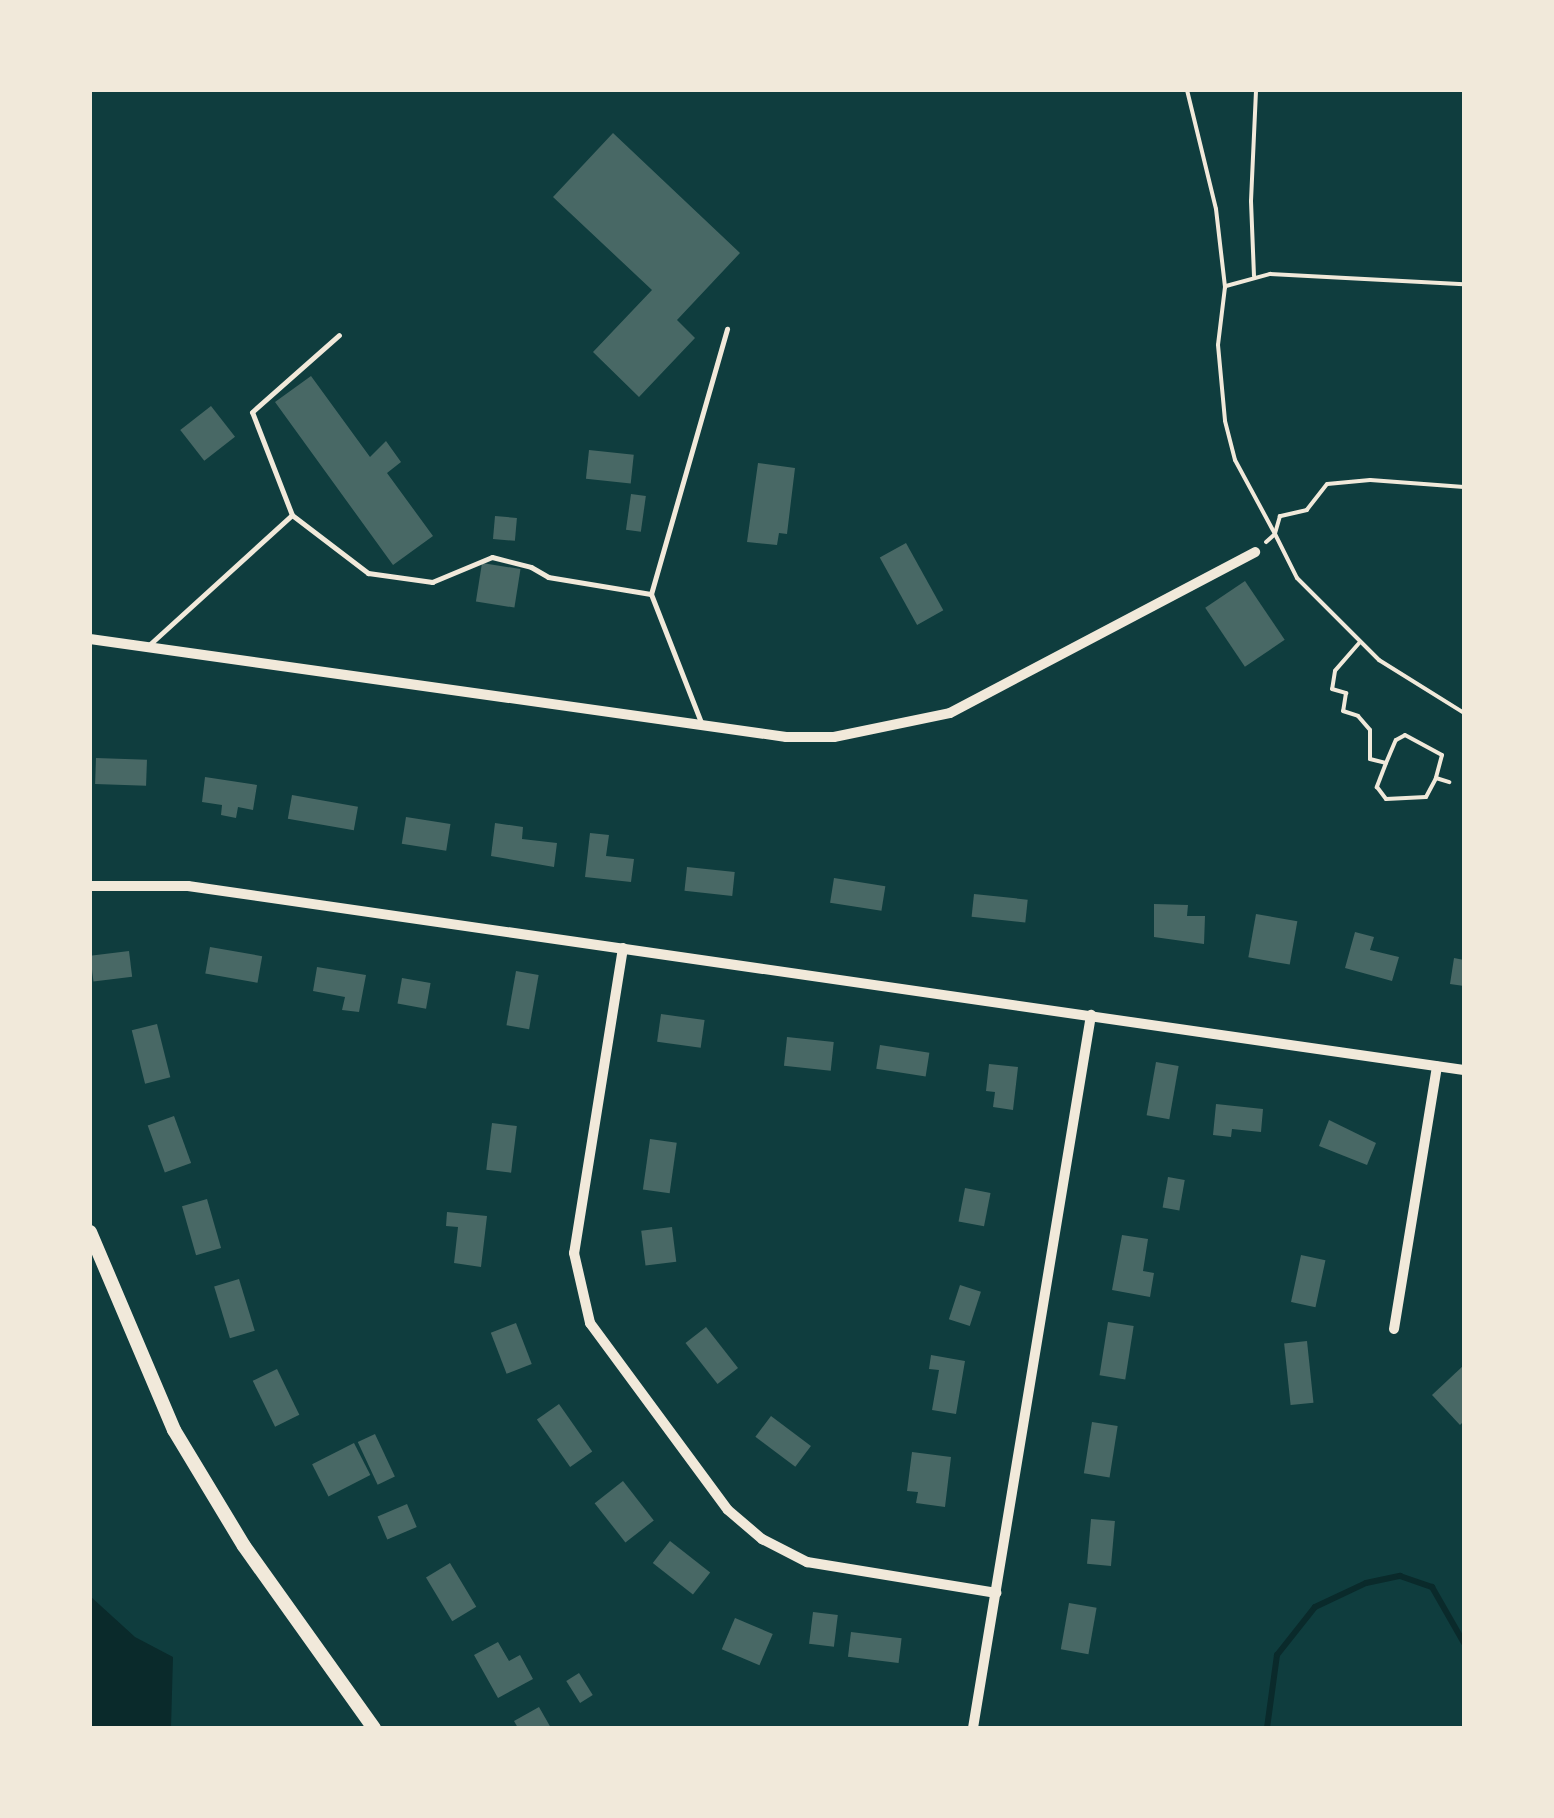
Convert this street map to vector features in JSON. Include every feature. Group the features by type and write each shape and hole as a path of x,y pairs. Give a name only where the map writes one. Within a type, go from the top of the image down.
{"main road":[{"path":"90,1232 174,1430 244,1546 374,1728"}],"street":[{"path":"90,639 786,737 834,737 950,713 1255,552"},
{"path":"90,886 188,886 1464,1070"},
{"path":"623,948 575,1237 581,1296 590,1323 728,1510 762,1538 807,1562 996,1593"},
{"path":"973,1728 1092,1015"},
{"path":"1394,1329 1437,1068"}],"lane":[{"path":"702,725 651,594 728,329"},
{"path":"339,335 252,412 292,515 368,573 432,582 492,558 531,567 548,577 651,594"},
{"path":"146,647 292,515"}],"path":[{"path":"1187,90 1216,208 1225,286 1219,312 1218,359 1226,422 1236,460 1297,578 1379,660 1464,713"},
{"path":"1254,276 1251,202 1256,90"},
{"path":"1225,286 1254,276 1314,275 1464,284"},
{"path":"1255,552 1275,534 1280,516 1307,510 1327,484 1370,480 1464,486"},
{"path":"1360,642 1335,671 1332,690 1346,693 1343,710 1358,716 1370,730 1370,759 1386,762"},
{"path":"1406,735 1442,755 1426,797 1386,799 1377,787 1386,762 1396,740 1406,735"},
{"path":"1436,778 1449,782"}],"water":[{"path":"90,1596 135,1637 173,1657 171,1728 90,1728"}],"building":[{"path":"613,133 740,253 677,320 695,338 639,397 593,352 652,290 553,197"},
{"path":"311,376 370,457 386,441 401,462 387,473 433,536 393,565 275,402"},
{"path":"211,406 235,437 204,461 180,430"},
{"path":"589,450 634,455 631,484 586,479"},
{"path":"758,463 795,468 787,534 779,533 777,545 747,542"},
{"path":"631,494 646,496 641,532 626,530"},
{"path":"495,516 517,518 515,541 493,539"},
{"path":"906,543 943,610 917,625 880,558"},
{"path":"482,563 521,569 514,608 476,602"},
{"path":"1245,581 1285,640 1245,667 1205,608"},
{"path":"96,758 147,760 146,786 95,784"},
{"path":"205,777 257,785 253,810 238,807 236,818 221,815 222,805 202,802"},
{"path":"292,795 358,807 354,830 288,819"},
{"path":"406,817 450,824 446,851 402,844"},
{"path":"495,823 523,827 522,839 557,843 554,867 491,856"},
{"path":"590,833 609,835 606,856 634,859 631,882 585,877"},
{"path":"687,867 735,872 732,896 684,891"},
{"path":"834,878 885,886 881,911 830,903"},
{"path":"974,894 1028,900 1025,923 972,917"},
{"path":"1154,904 1188,905 1187,916 1205,916 1204,944 1154,937"},
{"path":"1256,914 1297,921 1290,965 1248,957"},
{"path":"1355,932 1374,937 1370,950 1399,957 1392,981 1345,968"},
{"path":"210,947 262,956 258,983 205,974"},
{"path":"129,951 132,977 93,982 90,956"},
{"path":"1454,958 1464,960 1464,986 1450,984"},
{"path":"317,967 366,975 359,1012 342,1010 345,997 313,991"},
{"path":"516,971 539,975 529,1029 506,1025"},
{"path":"402,978 431,983 426,1009 397,1004"},
{"path":"661,1014 705,1020 701,1048 657,1042"},
{"path":"157,1024 170,1077 145,1084 132,1030"},
{"path":"787,1037 834,1042 831,1071 784,1066"},
{"path":"880,1045 929,1053 926,1077 876,1069"},
{"path":"1156,1062 1179,1066 1169,1119 1147,1115"},
{"path":"989,1064 1018,1067 1013,1110 993,1107 995,1092 986,1091"},
{"path":"1216,1104 1263,1109 1261,1132 1232,1129 1231,1137 1213,1135"},
{"path":"174,1116 191,1163 165,1173 148,1126"},
{"path":"1329,1120 1376,1143 1367,1165 1319,1146"},
{"path":"492,1123 517,1126 511,1173 486,1170"},
{"path":"650,1139 677,1143 670,1193 643,1190"},
{"path":"1168,1177 1185,1180 1179,1210 1163,1208"},
{"path":"965,1188 991,1193 984,1226 959,1221"},
{"path":"207,1199 221,1248 196,1255 182,1206"},
{"path":"447,1212 487,1216 481,1267 454,1263 458,1227 446,1226"},
{"path":"672,1227 676,1262 645,1266 641,1231"},
{"path":"1122,1235 1148,1239 1143,1271 1154,1273 1150,1297 1112,1290"},
{"path":"1301,1255 1325,1260 1315,1307 1291,1302"},
{"path":"239,1279 255,1331 230,1338 214,1287"},
{"path":"960,1285 981,1292 970,1326 949,1319"},
{"path":"1108,1322 1134,1326 1125,1379 1100,1375"},
{"path":"516,1323 532,1364 507,1374 491,1333"},
{"path":"706,1327 738,1368 718,1384 686,1343"},
{"path":"1307,1341 1313,1403 1291,1405 1284,1343"},
{"path":"931,1355 965,1361 956,1414 932,1410 939,1370 929,1369"},
{"path":"1464,1365 1464,1421 1460,1425 1432,1395"},
{"path":"277,1369 299,1415 275,1427 253,1381"},
{"path":"559,1404 592,1452 570,1467 537,1419"},
{"path":"771,1416 811,1446 795,1467 755,1437"},
{"path":"1092,1422 1118,1426 1110,1477 1084,1473"},
{"path":"375,1434 395,1477 378,1485 358,1442"},
{"path":"354,1443 370,1475 328,1496 312,1464"},
{"path":"912,1452 951,1457 945,1507 916,1503 918,1492 907,1491"},
{"path":"623,1481 654,1520 625,1543 595,1503"},
{"path":"407,1504 417,1527 387,1540 378,1517"},
{"path":"1091,1519 1115,1521 1111,1566 1087,1564"},
{"path":"670,1541 710,1572 693,1594 653,1563"},
{"path":"450,1563 476,1607 452,1621 426,1577"},
{"path":"1069,1603 1097,1608 1088,1654 1061,1649"},
{"path":"813,1612 838,1615 834,1647 809,1644"},
{"path":"735,1618 773,1634 759,1665 722,1649"},
{"path":"851,1632 902,1638 899,1663 848,1657"},
{"path":"498,1642 509,1661 520,1655 533,1679 498,1698 474,1655"},
{"path":"579,1673 593,1695 580,1703 566,1681"},
{"path":"539,1707 551,1728 518,1728 514,1721"}],"waterway":[{"path":"1267,1728 1277,1655 1315,1607 1366,1583 1400,1576 1432,1587 1464,1643"}]}
